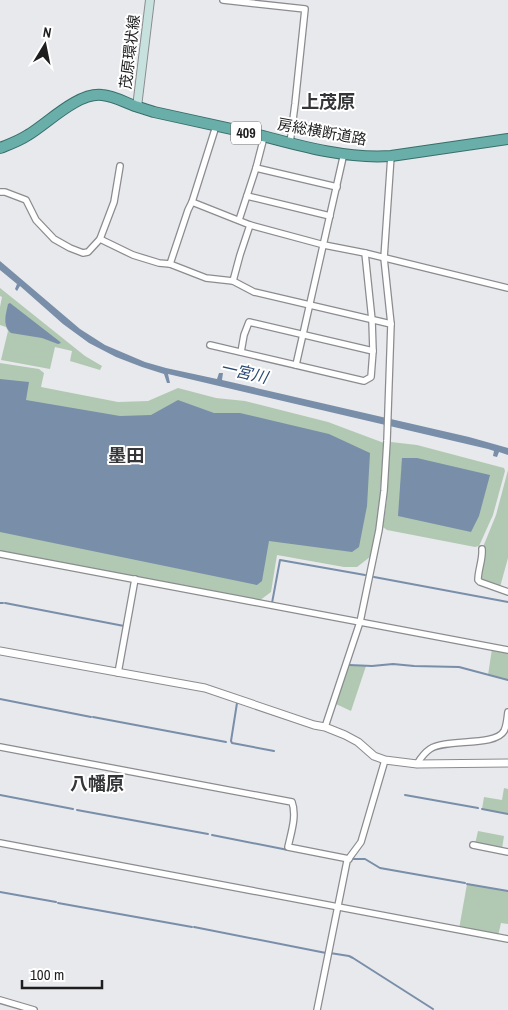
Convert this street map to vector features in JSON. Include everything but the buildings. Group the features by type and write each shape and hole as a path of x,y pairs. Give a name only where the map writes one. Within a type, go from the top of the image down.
{"highway":[{"name":"房総横断道路","path":"0,148 28,135 67,107 96,94 110,96 137,107 290,144 376,157 508,139"}],"main road":[{"name":"茂原環状線","path":"137,107 150,0"}],"street":[{"path":"223,0 305,10 290,144"},
{"path":"170,264 216,126"},
{"path":"239,220 264,137"},
{"path":"296,365 344,153"},
{"path":"325,727 360,622 379,530 384,491 391,324 384,258 391,156"},
{"path":"0,192 26,200 36,220 54,239 83,253 88,252 100,239 114,202 120,166"},
{"path":"256,168 337,188"},
{"path":"247,196 330,216"},
{"path":"192,202 250,225 324,245 366,253 508,288"},
{"path":"233,281 250,225"},
{"path":"100,239 133,256 170,264 206,278 233,281 254,292 391,324"},
{"path":"210,345 364,381 371,377 373,351 372,320 366,253"},
{"path":"241,352 249,322 373,351"},
{"path":"482,549 478,580 508,592"},
{"path":"0,554 508,650"},
{"path":"118,673 135,579"},
{"path":"0,650 205,688 325,727 352,738 374,756 385,760 416,764 508,763"},
{"path":"416,764 429,749 437,746 493,739 504,732 508,712"},
{"path":"0,747 292,802 294,819 288,847 349,858"},
{"path":"317,1010 347,861 361,842 385,760"},
{"path":"0,843 508,939"},
{"path":"474,845 508,852"},
{"path":"0,1000 34,1010"}],"green space":[{"path":"0,288 85,356 102,366 100,370 70,361 72,351 55,347 50,369 1,360 8,331 6,327 0,325 2,297 0,296"},
{"path":"0,363 39,369 44,373 41,387 118,402 148,401 178,388 216,398 245,401 328,422 384,443 379,512 370,557 357,567 344,567 277,555 271,592 259,601 0,552"},
{"path":"389,443 417,445 504,468 505,471 493,515 479,546 475,547 387,530 383,527 387,499"},
{"path":"508,470 508,558 500,587 479,580 483,547 496,515"},
{"path":"492,649 508,651 508,680 488,675"},
{"path":"349,665 366,666 351,711 336,704"},
{"path":"504,788 508,789 508,814 482,809 484,797 502,800"},
{"path":"478,831 504,836 502,849 475,844"},
{"path":"467,884 508,891 508,924 501,923 498,936 459,929"}],"water":[{"name":"一宮川","path":"0,261 80,329 105,345 145,362 217,379 219,373 223,373 222,380 469,437 508,448 508,455 499,452 497,457 493,456 494,451 488,449 168,374 170,383 167,383 164,374 116,357 89,343 63,324 20,286 17,291 15,289 17,284 0,270"},
{"path":"10,303 61,343 58,344 42,338 11,333 6,326 5,319 8,304"},
{"path":"0,379 29,382 26,400 120,416 151,415 178,400 214,413 240,413 329,434 370,453 367,506 359,547 352,552 269,541 262,581 257,585 0,532"},
{"path":"402,458 417,458 490,475 479,516 471,532 398,516"}],"waterway":[{"path":"275,603 272,603 280,560 365,575"},
{"path":"374,577 508,602"},
{"path":"5,603 124,626"},
{"path":"349,665 372,666 393,664 459,667 508,680"},
{"path":"0,699 91,717"},
{"path":"237,703 232,743 274,751"},
{"path":"93,717 226,742"},
{"path":"0,795 73,809"},
{"path":"405,795 478,808"},
{"path":"482,809 508,814"},
{"path":"77,810 208,834"},
{"path":"212,835 288,850"},
{"path":"351,859 365,859 380,868 465,883"},
{"path":"467,884 508,891"},
{"path":"0,892 56,902"},
{"path":"58,903 192,927"},
{"path":"194,927 326,953"},
{"path":"330,953 353,958 433,1009"}],"district":[{"name":"上茂原","path":"328,102"},
{"name":"墨田","path":"126,456"},
{"name":"八幡原","path":"97,784"}]}
